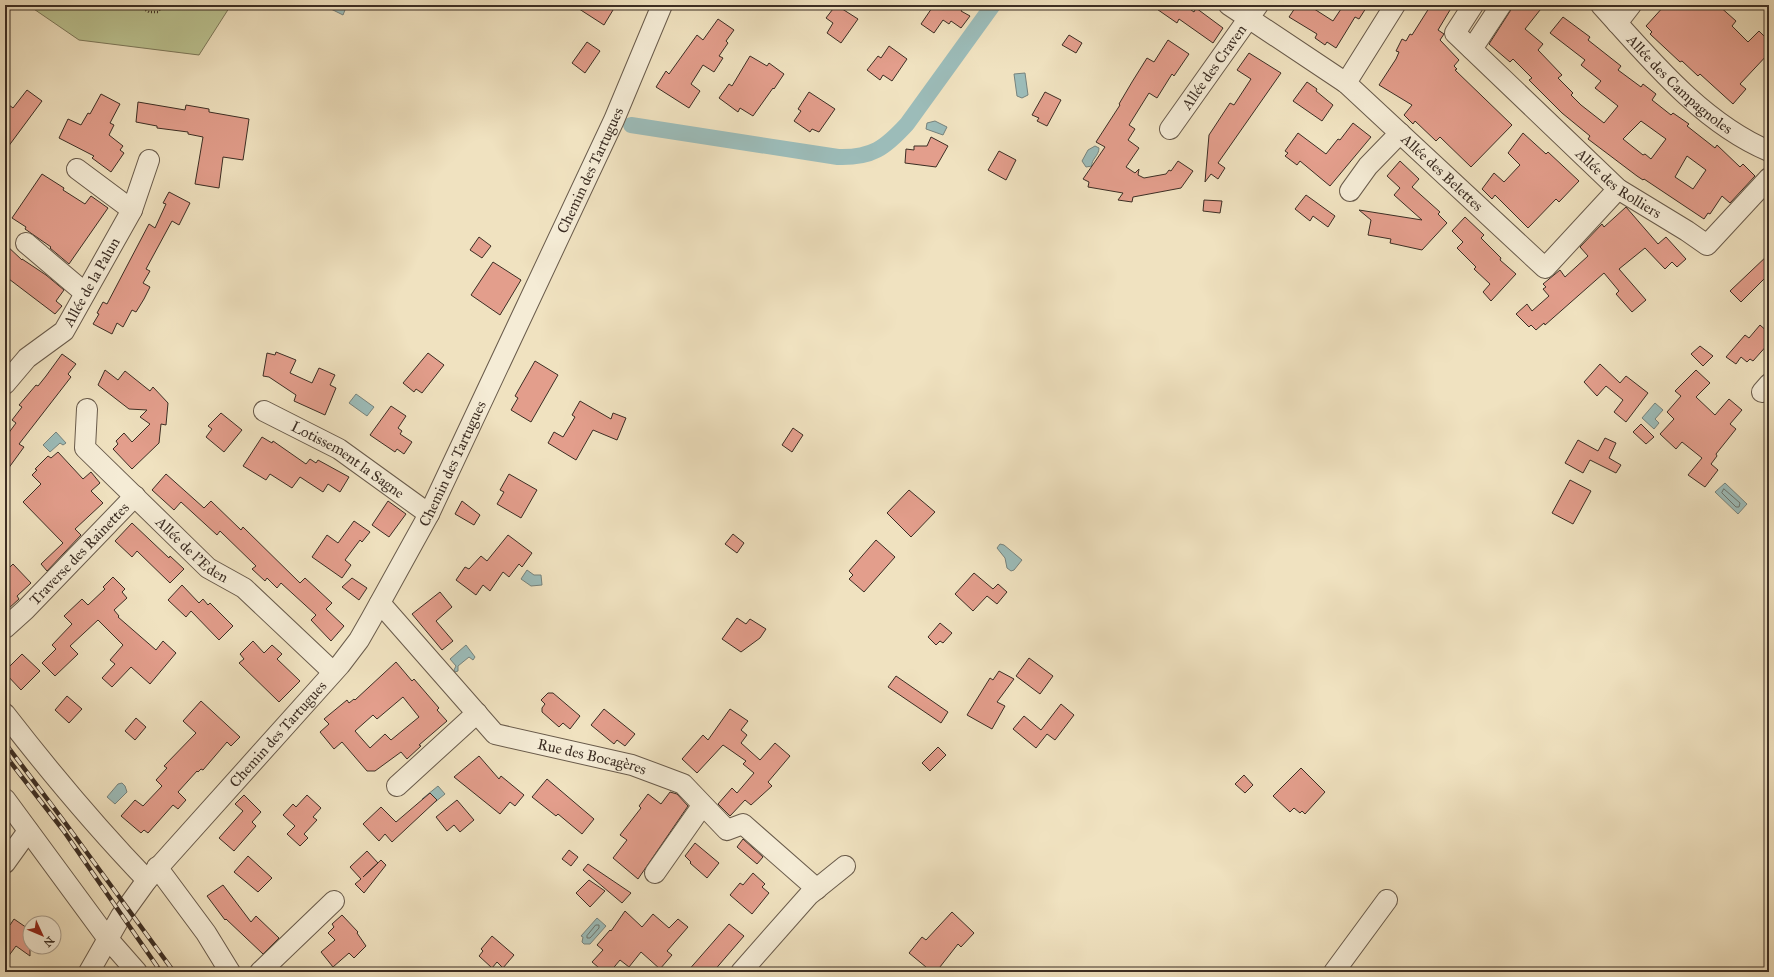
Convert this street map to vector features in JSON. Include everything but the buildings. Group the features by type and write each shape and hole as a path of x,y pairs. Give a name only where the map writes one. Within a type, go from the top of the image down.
{"street":[{"name":"Chemin des Tartugues","path":"89,972 121,916 152,874 333,672 359,640 428,514 614,120 662,5"},
{"name":"Allée des Belettes","path":"1229,5 1254,12 1346,83 1544,268 1618,189"},
{"path":"1346,83 1395,5"},
{"name":"Allée des Rolliers","path":"1473,5 1455,33 1618,189 1707,245 1769,178"},
{"path":"1472,49 1501,5"},
{"name":"Allée des Campagnoles","path":"1601,5 1645,54 1703,110 1752,144 1769,151"},
{"path":"1617,23 1631,5"},
{"name":"Allée des Craven","path":"1170,129 1254,12"},
{"path":"1350,191 1368,166 1400,133"},
{"name":"Allée de la Palun","path":"5,384 27,358 64,331 132,210 148,160"},
{"path":"77,169 132,210"},
{"path":"26,243 85,293"},
{"name":"Allée de l'Eden","path":"87,409 85,448 208,568 244,588 333,672"},
{"name":"Lotissement la Sagne","path":"264,411 339,449 428,514"},
{"name":"Traverse des Rainettes","path":"5,628 25,610 135,496"},
{"name":"Rue des Bocagères","path":"380,603 495,734 632,765 683,784 702,806 727,830 743,824 816,889"},
{"path":"5,714 50,773 104,835 152,874 206,933 230,972"},
{"path":"397,786 477,714"},
{"path":"5,799 108,939 137,972"},
{"path":"655,873 702,806"},
{"path":"5,863 28,831"},
{"path":"741,972 809,895 845,866"},
{"path":"1334,972 1387,900"},
{"path":"260,972 334,901"}],"path":[{"path":"138,5 149,12 158,12 162,5"}],"green space":[{"path":"28,5 231,5 199,55 79,40"}],"water":[{"path":"323,5 347,5 343,15"},
{"path":"1025,73 1028,95 1022,98 1017,96 1014,74"},
{"path":"935,121 947,127 943,135 926,129 927,123"},
{"path":"1095,146 1099,148 1099,151 1093,161 1092,166 1086,167 1082,161 1088,150"},
{"path":"356,394 374,407 367,416 349,403"},
{"path":"1655,403 1663,410 1655,419 1659,423 1654,429 1642,418"},
{"path":"56,432 66,443 63,445 60,443 50,452 43,445"},
{"path":"1725,483 1747,504 1738,514 1715,492"},
{"path":"1000,544 1004,545 1022,560 1014,570 1011,571 1007,568 1005,558 997,548"},
{"path":"527,570 534,575 541,575 542,585 531,586 521,579"},
{"path":"466,645 475,657 473,660 469,657 458,666 458,671 455,672 454,670 456,666 450,659"},
{"path":"122,783 127,792 115,804 107,797 118,784"},
{"path":"438,786 445,794 429,807 422,799"},
{"path":"597,918 606,926 590,944 584,944 582,942 583,937 581,936"}],"waterway":[{"path":"631,125 838,157 860,156 877,150 892,139 907,124 993,5"}],"railway":[{"path":"5,743 174,972"},
{"path":"5,755 63,830 161,972"}]}
